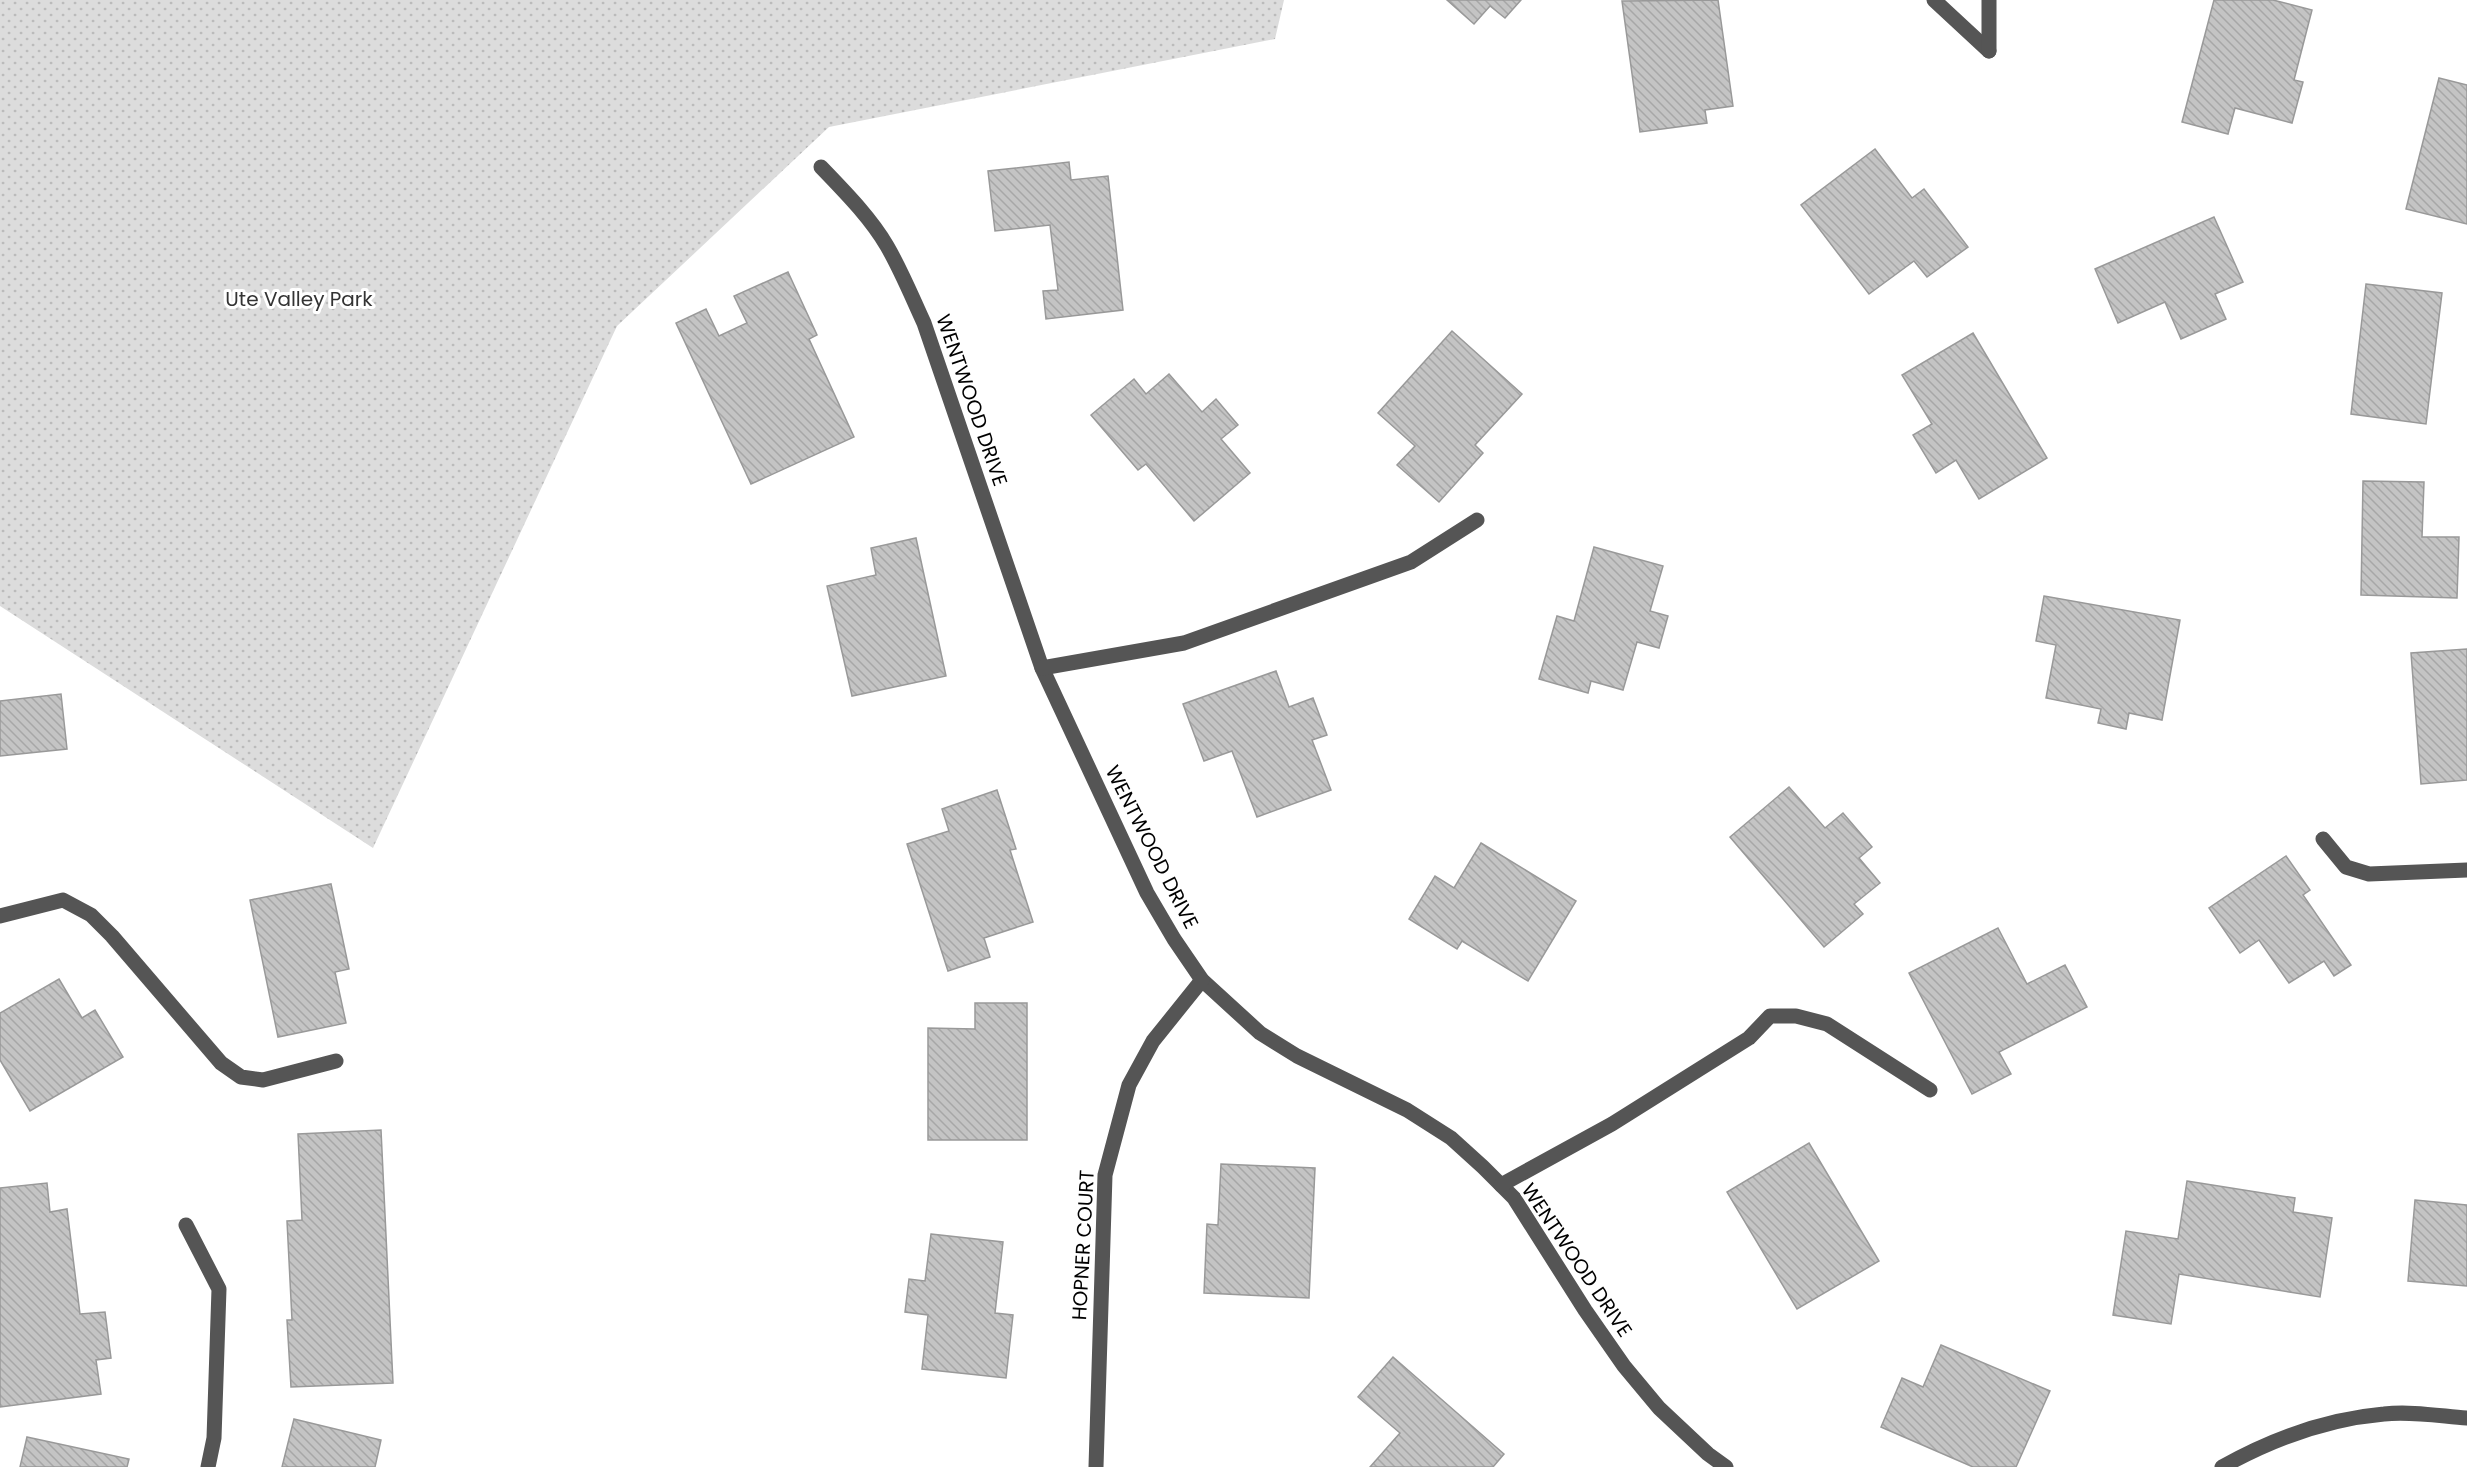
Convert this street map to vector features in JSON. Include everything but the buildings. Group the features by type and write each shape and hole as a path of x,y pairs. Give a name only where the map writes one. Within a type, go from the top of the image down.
{"street":[{"path":"1934,0 1989,51 1989,0"},
{"name":"WENTWOOD DRIVE","path":"821,166 858,208 886,245 920,313 1042,668 1147,892 1174,939 1202,980 1260,1033 1297,1056 1407,1110 1443,1132 1501,1185 1514,1198 1623,1366 1659,1408 1708,1454 1726,1467"},
{"path":"1042,668 1185,643 1411,562 1477,520"},
{"path":"2323,839 2346,867 2369,874 2467,870"},
{"path":"0,916 63,900 91,915 112,936 221,1063 241,1077 263,1080 336,1061"},
{"name":"HOPNER COURT","path":"1096,1467 1105,1175 1129,1085 1153,1041 1202,980"},
{"path":"1501,1185 1612,1124 1700,1069 1749,1038 1770,1016 1796,1016 1827,1024 1930,1090"},
{"path":"186,1226 219,1290 214,1437 208,1467"},
{"path":"2222,1467 2269,1442 2332,1422 2386,1414 2467,1418"}],"green space":[{"name":"Ute Valley Park","path":"0,0 1284,0 1275,39 829,127 617,326 373,848 0,606"}]}
